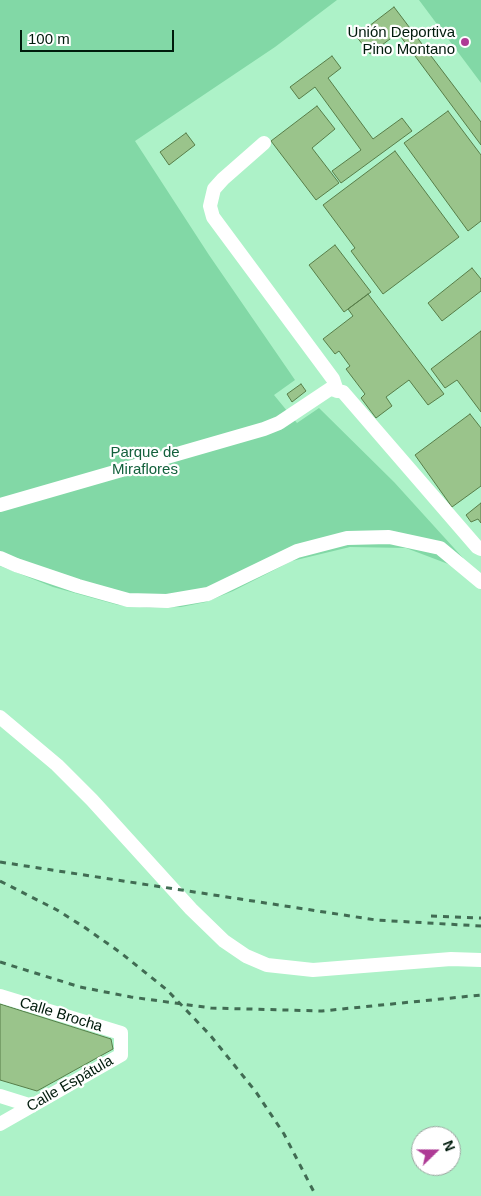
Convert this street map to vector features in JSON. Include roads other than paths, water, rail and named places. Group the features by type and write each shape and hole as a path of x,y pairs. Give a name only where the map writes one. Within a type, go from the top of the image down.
{"street":[{"path":"264,143 214,189 210,206 213,217 334,379 333,390"},
{"path":"0,505 264,429 279,423 333,390 343,392 477,547 481,549"},
{"path":"0,558 78,586 128,600 167,601 208,594 297,551 347,538 388,537 440,548 481,582"},
{"path":"0,717 57,765 104,812 179,896 234,950 267,965 313,970 451,958 481,960"},
{"name":"Calle Brocha","path":"0,996 121,1033"},
{"name":"Calle Espátula","path":"0,1124 121,1055 121,1033"},
{"path":"0,1096 32,1106"}],"railway":[{"path":"0,862 376,920 481,926"},
{"path":"0,881 57,910 84,927 121,953 167,990 210,1035 256,1092 284,1134 316,1196"},
{"path":"431,916 481,918"},
{"path":"0,962 80,987 131,997 211,1008 322,1011 481,995"}],"place":[{"name":"Unión Deportiva Pino Montano","path":"465,42"}],"park label":[{"name":"Parque de Miraflores","path":"145,462"}]}
